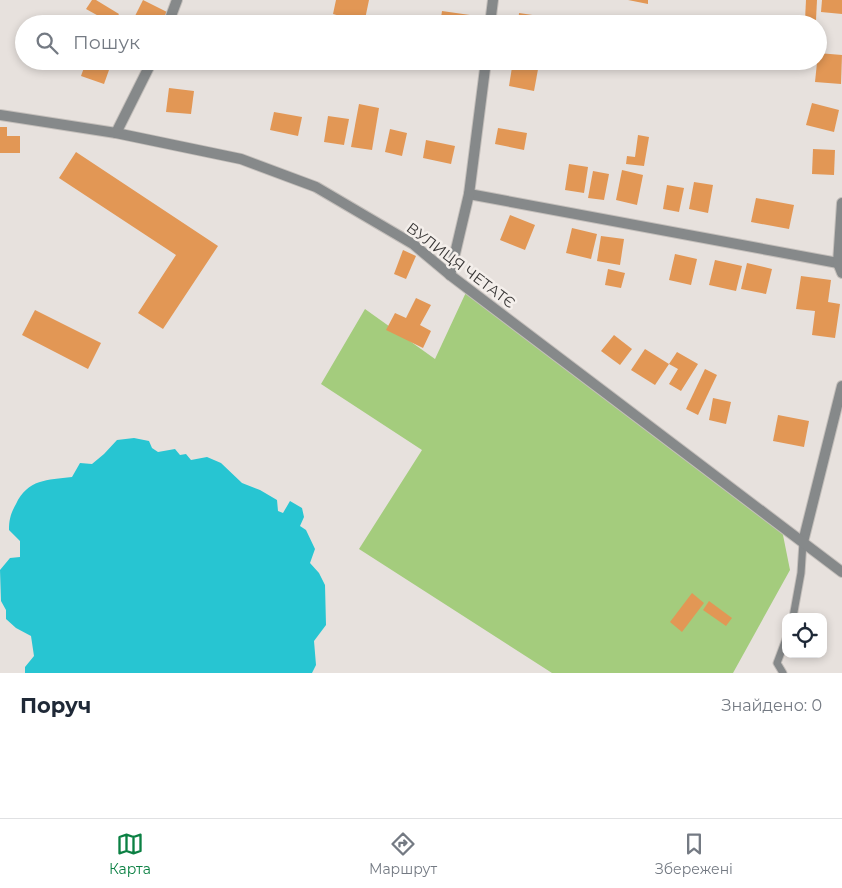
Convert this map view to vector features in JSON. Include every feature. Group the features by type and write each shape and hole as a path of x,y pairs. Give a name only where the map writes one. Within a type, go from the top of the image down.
{"street":[{"path":"172,15 178,0"},
{"path":"492,15 494,0"},
{"path":"116,133 148,70"},
{"path":"450,275 469,194 485,70"},
{"name":"ВУЛИЦЯ ЧЕТАТЄ","path":"0,115 116,133 241,159 316,187 413,244 450,275 842,572"},
{"path":"469,194 840,268 842,203"},
{"path":"803,542 842,386"}],"lane":[{"path":"794,613 801,574 803,542"},
{"path":"782,649 777,663 783,673"}],"green space":[{"path":"468,288 782,530 790,570 733,673 552,673 359,549 422,450 321,384 365,309 435,359"}],"water":[{"path":"134,438 149,441 152,448 158,452 175,449 180,455 186,454 191,460 207,457 221,463 242,483 260,490 277,500 278,511 283,513 290,501 302,508 304,517 300,526 306,530 315,549 310,563 319,573 325,585 326,625 314,641 316,665 312,673 25,673 25,667 34,656 31,636 16,628 6,619 6,610 1,601 0,570 10,558 20,557 20,541 9,530 13,510 21,496 32,485 46,480 72,477 80,463 92,464 117,440"}],"building":[{"path":"92,0 96,0 119,14 97,15 86,9"},
{"path":"143,0 167,12 166,15 136,15"},
{"path":"336,0 369,0 366,15 333,14"},
{"path":"628,0 648,0 648,4"},
{"path":"806,0 817,0 816,15 805,15"},
{"path":"822,0 842,0 842,14 821,12"},
{"path":"442,11 470,15 441,15"},
{"path":"827,54 842,55 841,84 815,82 816,70 827,70"},
{"path":"83,70 109,70 104,84 81,76"},
{"path":"512,70 538,70 534,91 509,86"},
{"path":"169,88 194,91 191,114 166,112"},
{"path":"812,103 839,110 834,132 806,125"},
{"path":"359,104 379,108 372,150 351,147"},
{"path":"274,112 302,117 298,136 270,130"},
{"path":"328,116 349,119 344,145 324,142"},
{"path":"0,127 7,127 7,136 20,136 20,153 0,153"},
{"path":"498,128 527,133 524,150 495,144"},
{"path":"390,129 407,133 402,156 385,152"},
{"path":"638,135 649,137 644,166 626,164 627,156 635,157"},
{"path":"426,140 455,146 451,164 423,158"},
{"path":"813,149 835,150 834,175 812,174"},
{"path":"76,152 218,246 163,329 138,313 176,255 59,178"},
{"path":"569,164 588,167 584,193 565,190"},
{"path":"622,170 643,175 637,205 616,200"},
{"path":"593,171 609,174 604,200 588,198"},
{"path":"694,182 713,185 708,213 689,209"},
{"path":"667,185 684,188 679,212 663,209"},
{"path":"756,198 794,205 789,229 751,222"},
{"path":"510,215 535,225 525,250 500,240"},
{"path":"572,228 597,234 591,259 566,253"},
{"path":"601,236 624,239 620,265 597,261"},
{"path":"403,250 416,256 406,279 394,274"},
{"path":"675,254 697,259 691,285 669,280"},
{"path":"715,260 742,266 736,291 709,285"},
{"path":"747,263 772,269 766,294 741,289"},
{"path":"608,269 625,273 621,288 605,285"},
{"path":"801,276 831,280 828,302 840,304 835,338 812,335 815,311 796,309"},
{"path":"416,298 431,305 420,325 431,331 423,348 386,330 395,313 406,318"},
{"path":"35,310 101,343 88,369 22,335"},
{"path":"614,335 632,349 620,365 601,351"},
{"path":"645,349 669,364 655,385 631,370"},
{"path":"677,352 698,364 681,391 669,384 678,369 669,364"},
{"path":"705,369 717,375 698,415 686,409"},
{"path":"713,398 731,402 726,424 709,420"},
{"path":"778,415 809,421 804,447 773,441"},
{"path":"692,593 704,603 682,632 670,622"},
{"path":"709,601 732,618 726,626 703,610"}]}
